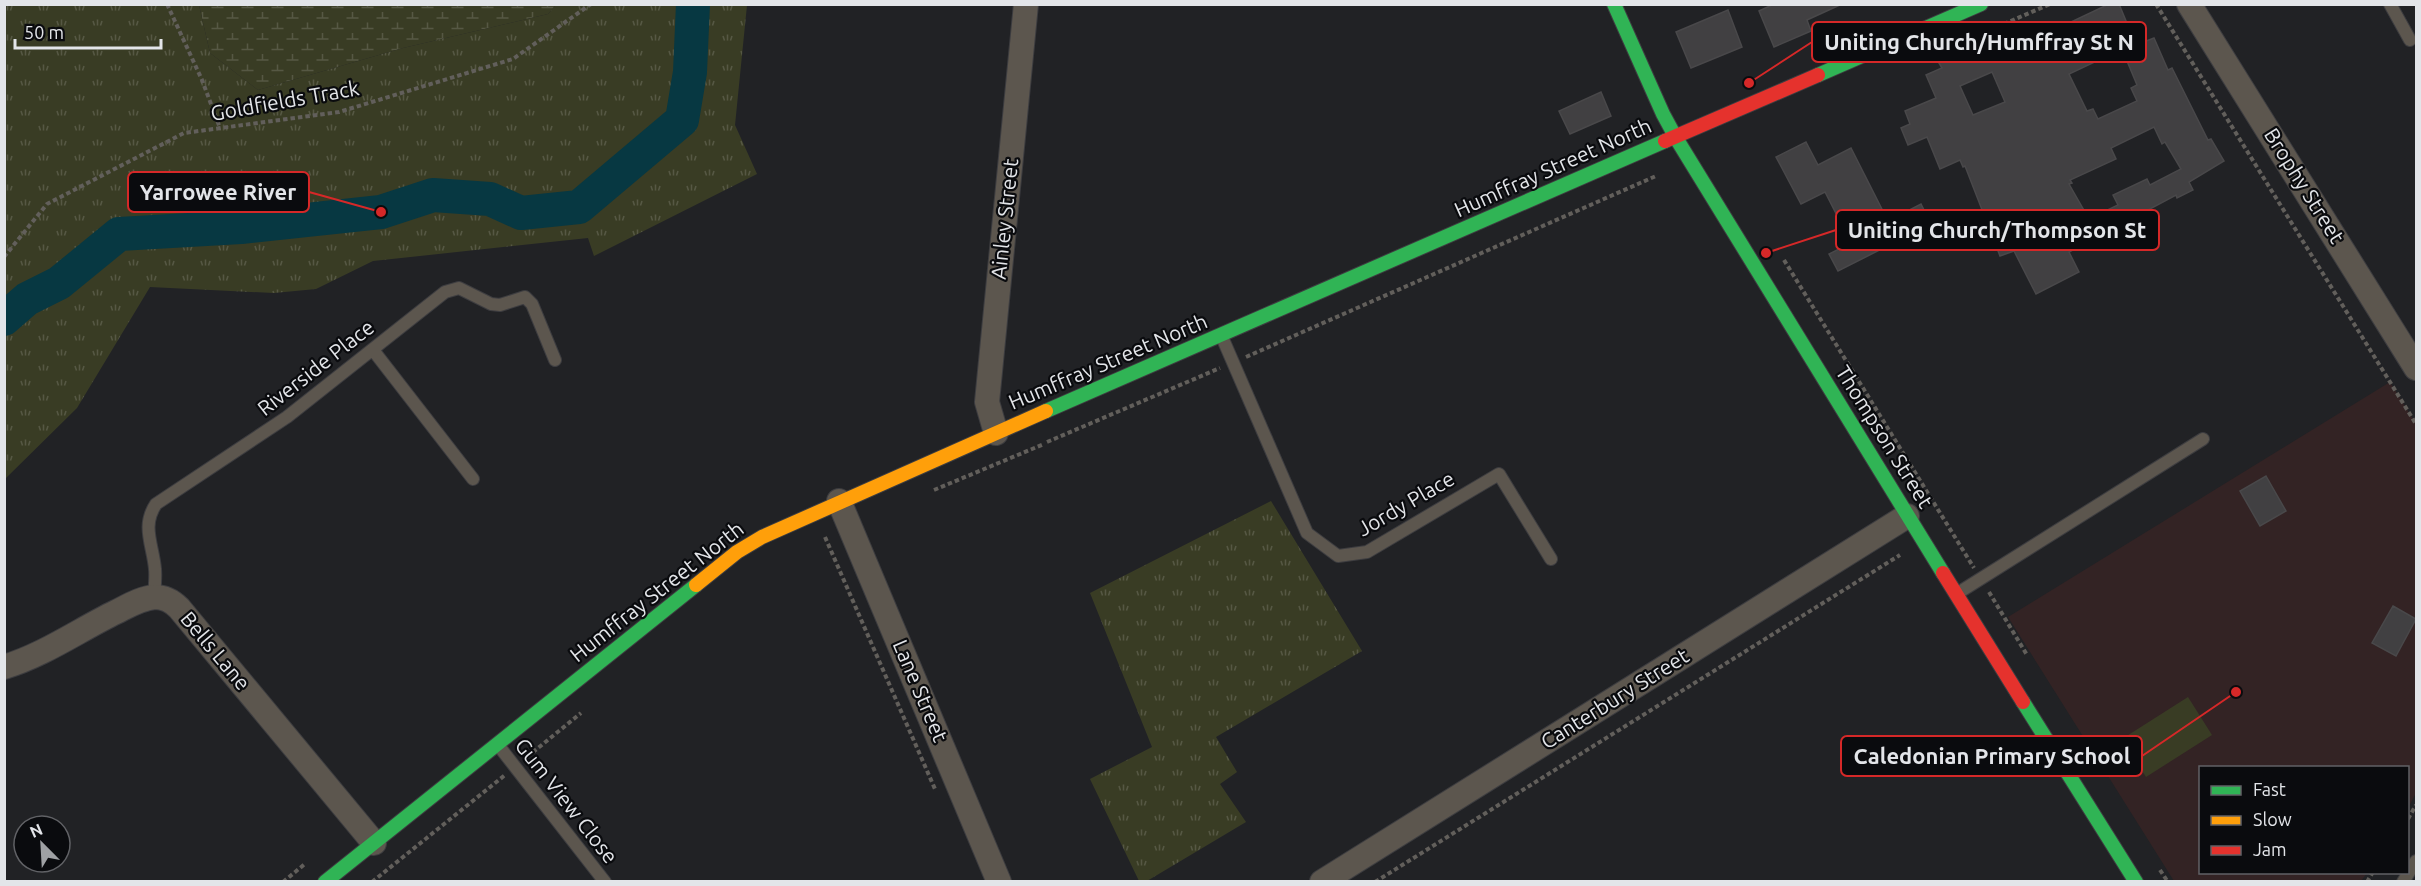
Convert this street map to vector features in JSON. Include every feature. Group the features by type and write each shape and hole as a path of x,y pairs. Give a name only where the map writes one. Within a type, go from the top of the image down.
{"street":[{"name":"Ainley Street","path":"996,433 987,402 1026,4"},
{"name":"Thompson Street","path":"1614,4 1663,114 1689,160 1907,516 1958,593 2136,882"},
{"name":"Humffray Street North","path":"325,882 736,552 762,537 839,501 1981,4"},
{"name":"Brophy Street","path":"2190,4 2416,368"},
{"name":"Lane Street","path":"839,501 999,882"},
{"name":"Canterbury Street","path":"1322,882 1907,516"},
{"path":"4,667 28,658 125,608 154,597"},
{"name":"Bells Lane","path":"154,597 169,600 179,608 374,843"}],"lane":[{"path":"2390,4 2410,40"},
{"name":"Riverside Place","path":"154,597 155,571 148,531 150,516 156,504 286,417 445,292 459,288 491,304 500,305 522,297 529,300 555,360"},
{"name":"Jordy Place","path":"1221,336 1307,533 1338,556 1366,552 1499,474 1551,559"},
{"path":"373,350 473,478"},
{"path":"1958,593 2204,440"},
{"name":"Gum View Close","path":"497,744 605,882"}],"path":[{"path":"167,4 202,80 220,128"},
{"name":"Goldfields Track","path":"4,256 47,204 184,133 339,112 513,59 591,4"},
{"path":"2156,4 2416,424"},
{"path":"925,494 1234,362 1689,160"},
{"path":"1783,260 1933,502"},
{"path":"815,541 850,525"},
{"path":"825,537 937,795"},
{"path":"1375,882 1900,555"},
{"path":"372,882 586,708"}],"shaded area":[{"path":"2390,382 2416,424 2416,793 2409,806 2409,766 2199,766 2199,874 2366,874 2361,881 2174,881 2008,617"}],"green space":[{"path":"5,4 199,5 210,53 258,90 403,48 548,14 556,5 747,5 735,125 757,174 594,256 588,238 373,261 316,289 274,293 150,287 77,408 5,479"},
{"path":"199,5 556,5 548,14 403,48 258,90 210,53"},
{"path":"1271,501 1362,651 1216,737 1237,772 1220,784 1246,822 1147,881 1139,881 1090,779 1152,747 1090,593"},
{"path":"2188,697 2212,735 2146,777 2122,739"}],"building":[{"path":"1774,4 1842,4 1807,20 1811,31 1774,47 1759,11"},
{"path":"2109,4 2119,4 2136,45 2154,38 2168,70 2172,68 2208,140 2211,139 2224,161 2189,182 2193,190 2177,198 2176,195 2069,252 2079,272 2036,294 2014,251 2000,256 1965,166 1963,167 1960,160 1940,169 1927,137 1908,145 1901,128 1910,124 1905,111 1936,98 1926,75 1942,68 1939,63 1954,56 1957,61 2046,23 2050,32","holes":["2122,49 2137,85 2131,88 2137,101 2098,119 2093,109 2087,111 2069,74","1992,72 2005,102 1973,115 1960,86","2154,127 2162,144 2165,142 2181,169 2150,185 2147,179 2113,195 2118,205 2089,219 2069,184 2072,183 2070,180 2116,159 2111,148"]},
{"path":"1728,10 1742,47 1691,68 1676,32"},
{"path":"1601,92 1611,116 1570,134 1559,111"},
{"path":"1806,142 1818,165 1851,148 1888,221 1921,204 1931,224 1838,271 1829,254 1851,243 1825,192 1801,204 1776,157"},
{"path":"2266,476 2286,511 2260,526 2240,491"},
{"path":"2393,606 2416,619 2396,656 2372,643"}],"waterway":[{"path":"4,319 27,299 59,283 119,234 241,227 381,212 433,195 490,199 521,213 579,207 682,120 690,72 693,4"}],"traffic: fast":[{"path":"1614,4 1676,138 1943,573"},
{"path":"1818,75 1981,4"},
{"path":"1046,411 1665,141"},
{"path":"325,882 696,585"},
{"path":"2023,702 2136,882"}],"traffic: slow":[{"path":"696,585 737,552 762,537 1046,411"}],"traffic: jam":[{"path":"1665,141 1818,75"},
{"path":"1943,573 2023,702"}],"place":[{"name":"Uniting Church/Humffray St N","path":"1749,83"},
{"name":"Yarrowee River","path":"381,212"},
{"name":"Uniting Church/Thompson St","path":"1766,253"},
{"name":"Caledonian Primary School","path":"2236,692"}]}
